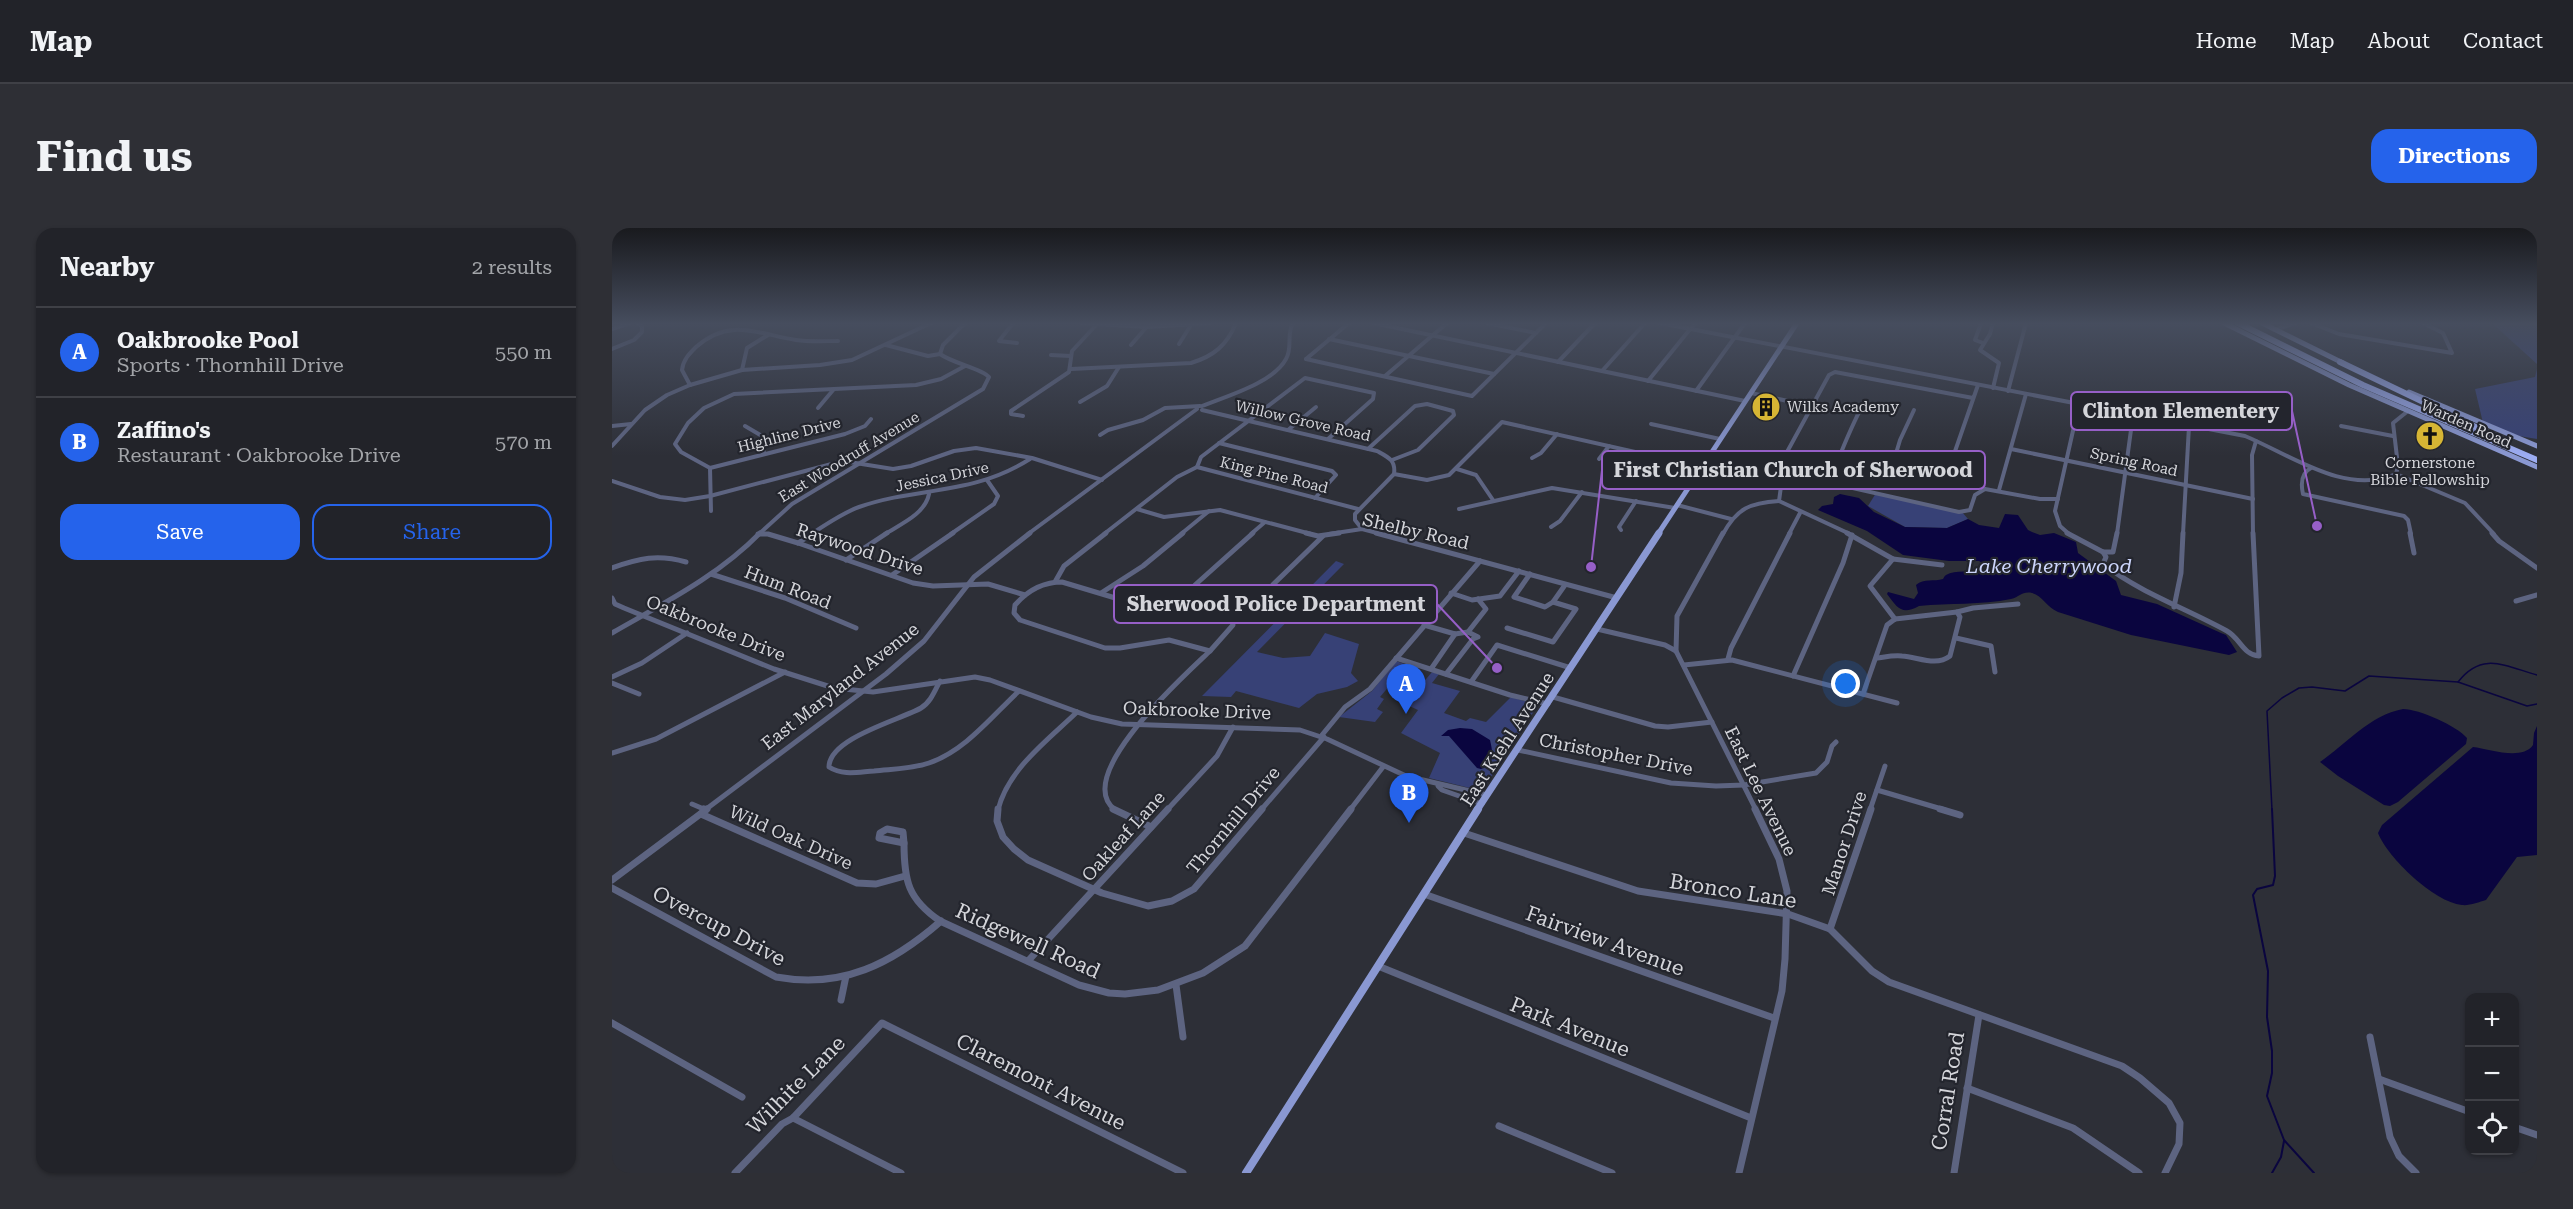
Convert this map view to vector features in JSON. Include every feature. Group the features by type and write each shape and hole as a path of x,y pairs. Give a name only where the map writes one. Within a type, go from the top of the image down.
{"highway":[{"path":"2321,367 2516,448 2537,454"},
{"path":"2327,367 2363,385"},
{"path":"2337,367 2488,433"},
{"path":"2351,367 2488,433 2537,460"}],"main road":[{"name":"East Kiehl Avenue","path":"1246,1173 1487,795 1768,367"},
{"name":"Warden Road","path":"2314,367 2537,467"},
{"path":"2352,367 2537,447"}],"street":[{"path":"681,367 681,374 690,385"},
{"path":"612,446 652,404 690,385 742,370 781,367"},
{"path":"711,511 710,468 701,460 681,453 675,444 700,409 707,404 747,392 925,384 941,379 963,367"},
{"name":"East Woodruff Avenue","path":"612,633 711,574 735,556 771,519 792,504 983,389 989,377 985,372 969,367"},
{"path":"1023,416 1011,414 1011,411 1071,369 1117,367"},
{"path":"1080,402 1107,386 1119,367"},
{"name":"East Maryland Avenue","path":"612,880 861,692 924,641 968,584 1000,554 1201,408 1267,376 1280,367"},
{"path":"1344,367 1472,396 1501,367"},
{"path":"1386,376 1396,367"},
{"path":"1461,367 1494,374"},
{"path":"1583,367 1745,401"},
{"path":"1602,371 1605,367"},
{"path":"1648,381 1659,367"},
{"path":"1696,391 1713,367"},
{"path":"1886,367 2245,436 2311,468 2348,478 2373,481 2390,478 2396,474 2398,466 2393,423 2408,411"},
{"path":"1993,388 1998,367"},
{"path":"2008,391 2014,367"},
{"path":"1973,398 1831,373 1787,452 1792,456 1836,466 1932,487 1940,486 1945,482 1978,385"},
{"name":"King Pine Road","path":"1328,439 1371,401 1375,396 1374,393 1305,378 1199,459 1197,466 1358,509"},
{"path":"818,408 834,389"},
{"path":"1751,393 1811,406"},
{"path":"1999,490 2026,394"},
{"path":"1828,482 1845,446 1849,430 1865,401"},
{"path":"1362,529 1354,517 1358,509 1394,474 1395,466 1392,460 1407,456 1421,447 1454,416 1453,411 1427,404 1415,406 1368,448"},
{"path":"2079,405 2055,511 2056,523 2060,528 2103,552 2113,552 2116,544 2133,415"},
{"path":"1288,430 1316,407"},
{"name":"Willow Grove Road","path":"1100,435 1108,430 1143,420 1166,408 1201,408 1368,448 1381,452 1392,460"},
{"path":"1889,477 1900,440 1914,410"},
{"name":"Highline Drive","path":"710,468 845,434 865,426 871,419"},
{"path":"1394,474 1430,480 1446,477 1457,469 1502,422 1702,467"},
{"path":"612,426 631,424"},
{"path":"1651,424 1720,439"},
{"path":"745,426 762,436 764,454"},
{"path":"2174,607 2181,573 2189,426"},
{"path":"2341,426 2393,436"},
{"path":"1532,458 1541,453 1557,434"},
{"path":"2103,552 2106,557 2103,564 2120,579 2138,590 2231,633 2249,654 2259,656 2253,562 2252,455 2256,441"},
{"path":"1219,443 1334,473 1334,479 1315,498"},
{"path":"1599,459 1609,446"},
{"name":"Jessica Drive","path":"612,481 676,500 710,496 843,461 883,469 903,468 971,448 988,448 1030,459"},
{"name":"Spring Road","path":"2011,449 2253,499"},
{"path":"1710,456 1959,512 1970,510 1975,495 1982,489 1999,490 2040,499 2058,499"},
{"path":"1660,458 1651,469 1652,472 1661,472 1670,460"},
{"path":"1030,459 1102,480"},
{"name":"Jessica Drive","path":"798,543 861,506 929,494 987,480 1012,471 1030,459"},
{"path":"1055,582 1064,566 1183,473 1197,466"},
{"path":"2311,468 2307,470 2301,483 2303,494 2404,516 2408,520 2414,553"},
{"path":"1457,469 1476,475 1493,501"},
{"path":"1779,501 1783,472"},
{"path":"2396,474 2465,503 2499,541 2537,568"},
{"path":"892,575 994,504 998,496 987,480"},
{"path":"1459,509 1552,488 1676,507 1731,519"},
{"path":"1551,527 1560,521 1582,492"},
{"path":"846,560 917,513 927,503 929,494"},
{"path":"2040,499 2050,504 2055,511"},
{"path":"1621,530 1618,527 1620,523 1636,501"},
{"path":"1597,629 1665,645 1676,651 1677,616 1731,519 1751,505 1779,501 1800,513 1852,535 1893,559 1942,565"},
{"name":"Shelby Road","path":"1137,509 1164,517 1220,510 1323,536 1362,529 1617,598"},
{"path":"1101,593 1143,566 1210,510"},
{"path":"1728,659 1734,642 1800,513"},
{"path":"1184,602 1196,585 1265,522"},
{"name":"Raywood Drive","path":"758,534 768,534 892,575 933,586 995,585 1025,595"},
{"path":"1793,676 1843,563 1852,535"},
{"path":"1231,616 1248,609 1323,536"},
{"path":"612,568 648,555 660,554 686,562"},
{"path":"1893,559 1891,564 1872,580 1870,586 1895,619"},
{"name":"Thornhill Drive","path":"1077,712 1017,773 1003,795 997,812 997,825 1010,847 1026,860 1139,906 1159,905 1185,895 1200,884 1323,736 1335,717 1370,689 1480,561"},
{"path":"1451,593 1473,600 1500,596 1519,571"},
{"name":"Hum Road","path":"711,574 785,598 856,628"},
{"path":"1530,574 1514,597 1545,606 1553,602 1565,585"},
{"path":"1151,827 1116,811 1106,801 1103,792 1107,771 1157,702 1210,651 1231,629 1233,621 1231,616 1212,607 1184,602 1142,603 1068,583 1055,582 1036,588 1025,595 1014,609 1015,615 1020,620 1098,646 1120,648 1169,640 1210,651"},
{"path":"2516,601 2537,595"},
{"path":"1468,632 1486,609 1478,599"},
{"path":"1508,628 1554,642 1576,609 1553,602"},
{"name":"Oakbrooke Drive","path":"613,603 785,672 861,692 975,677 1077,712 1107,721 1138,726 1292,728 1323,736 1383,767 1482,804"},
{"path":"1863,694 1887,625 1895,619 2018,604"},
{"path":"1877,658 1898,655 1934,661 1946,660 1950,656 1956,638 1960,617 1957,612"},
{"path":"1424,625 1455,634 1468,632 1478,637 1473,639 1446,674"},
{"path":"612,677 642,663 689,634"},
{"path":"1431,669 1455,634"},
{"path":"1956,638 1991,646 1995,672"},
{"path":"1471,682 1497,645 1571,668"},
{"name":"East Lee Avenue","path":"1676,651 1779,859 1786,891 1788,914 1784,974 1739,1173"},
{"path":"1396,658 1548,704"},
{"path":"1684,665 1728,659 1897,703"},
{"path":"612,753 656,739 785,672"},
{"path":"940,681 933,697 923,707 861,733 831,757 829,767 839,772 849,773 913,767 934,762 958,747 1019,691"},
{"path":"612,683 639,694"},
{"path":"1553,697 1655,726 1668,727 1712,722"},
{"name":"Oakleaf Lane","path":"1028,961 1217,756 1233,727"},
{"name":"Christopher Drive","path":"1518,750 1680,784 1744,785 1816,772 1827,762 1832,746 1836,742"},
{"name":"Manor Drive","path":"1830,929 1886,766"},
{"name":"Ridgewell Road","path":"904,843 905,876 914,897 931,915 1098,991 1135,993 1176,985 1216,967 1245,946 1383,767"},
{"name":"Oakbrooke Drive","path":"1438,786 1445,784 1487,795"},
{"path":"1877,790 1960,815"},
{"name":"Wild Oak Drive","path":"692,804 703,812 857,883 876,884 905,876"},
{"name":"Bronco Lane","path":"1464,833 1638,891 1788,914 1830,929 1879,976 1896,986 2122,1066 2147,1081 2171,1106"},
{"name":"Overcup Drive","path":"612,888 776,977 804,982 846,976 870,968 898,954 941,921"},
{"name":"Fairview Avenue","path":"1424,894 1774,1018"},
{"name":"Park Avenue","path":"1378,966 1751,1118"},
{"path":"841,1000 846,976"},
{"path":"1176,985 1183,1038"},
{"name":"Corral Road","path":"1954,1173 1979,1015"},
{"path":"612,1023 742,1097"},
{"name":"Wilhite Lane","path":"735,1173 782,1124 793,1118 882,1023"},
{"name":"Claremont Avenue","path":"882,1023 1183,1173"},
{"path":"2370,1037 2392,1142 2399,1156 2416,1173"},
{"path":"2379,1079 2465,1111"},
{"path":"1966,1088 2073,1128 2139,1173"},
{"path":"2165,1173 2174,1156 2181,1134 2171,1106"},
{"path":"793,1118 901,1173"},
{"path":"1499,1126 1612,1173"},
{"path":"2519,1129 2537,1135"}],"shaded area":[{"path":"2537,369 2537,439 2519,436 2483,423 2475,389 2535,377"},
{"path":"1876,493 1962,512 1968,519 1947,528 1905,527 1868,506"},
{"path":"1336,561 1344,564 1257,652 1283,658 1310,656 1325,633 1359,644 1351,673 1358,681 1347,687 1317,694 1299,708 1236,691 1231,697 1202,696"},
{"path":"1396,661 1407,665 1380,697 1384,699 1377,709 1383,712 1375,722 1339,717 1372,691"},
{"path":"1432,672 1439,674 1432,683 1460,691 1444,713 1466,721 1470,718 1486,722 1511,697 1538,705 1482,791 1429,778 1440,753 1401,733 1418,710 1405,704"}],"water":[{"name":"Lake Cherrywood","path":"1840,494 1859,498 1874,512 1905,527 1947,528 1968,519 1979,525 1999,528 2005,514 2018,515 2028,530 2032,532 2040,535 2054,533 2076,542 2078,553 2116,581 2121,595 2157,604 2226,635 2237,652 2229,655 2131,635 2058,612 2032,593 2000,601 1901,609 1887,594 1888,592 1914,599 1918,593 1916,585 1922,582 1943,579 1946,575 1956,572 1988,575 1987,571 1992,569 1979,561 1949,561 1903,555 1867,531 1818,510 1822,506 1833,504 1834,497"},
{"path":"2403,709 2437,719 2455,728 2467,738 2466,744 2398,802 2390,806 2384,805 2320,762 2369,724 2391,712"},
{"path":"2537,726 2537,855 2517,857 2486,900 2462,905 2438,896 2413,877 2391,854 2378,833 2382,825 2473,747 2505,753 2528,750 2533,745"},
{"path":"1472,729 1490,740 1492,757 1486,767 1477,768 1449,736 1441,736 1448,730"}],"waterway":[{"path":"2458,682 2467,672 2485,664 2504,665 2537,675"},
{"path":"2272,810 2267,711 2282,698 2299,688 2312,687 2345,691 2369,676 2458,682"},
{"path":"2458,682 2527,706 2537,704"},
{"path":"2272,809 2275,876 2273,885 2257,889 2253,895 2268,971 2267,1017 2272,1051 2272,1073 2267,1096 2284,1140 2314,1173"},
{"path":"2272,1173 2281,1157 2284,1141"}],"place":[{"name":"Wilks Academy","path":"1766,407"},
{"name":"Cornerstone Bible Fellowship","path":"2430,436"},
{"name":"Clinton Elementery","path":"2317,526"},
{"name":"First Christian Church of Sherwood","path":"1591,567"},
{"name":"Sherwood Police Department","path":"1497,668"},
{"name":"Oakbrooke Pool","path":"1406,714"},
{"name":"Zaffino's","path":"1409,823"}]}
